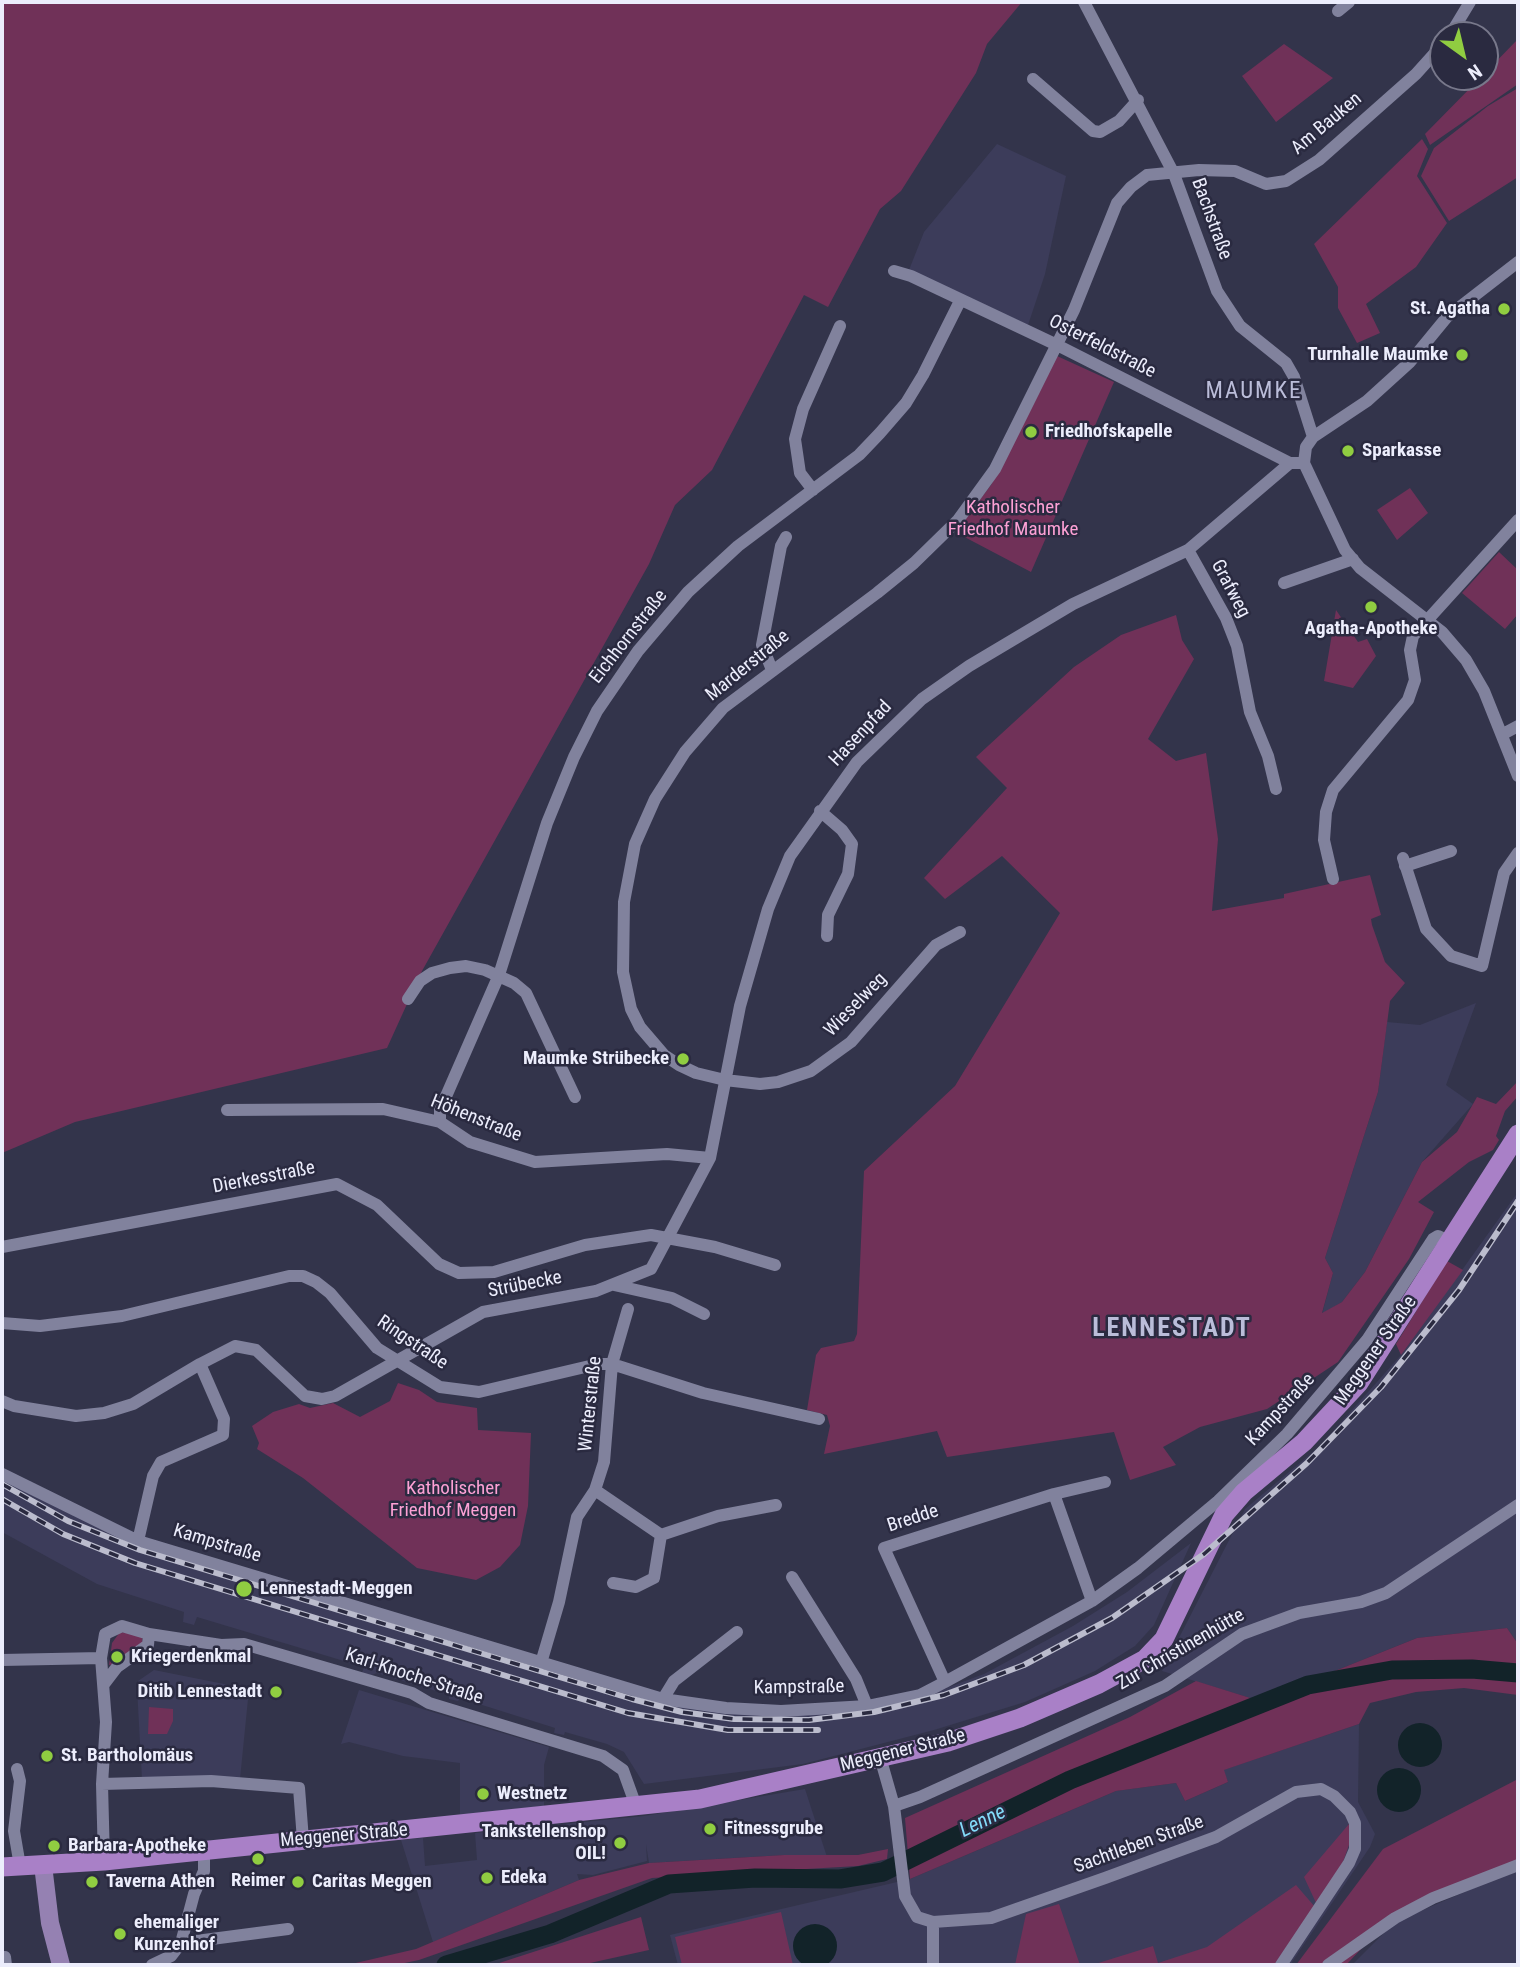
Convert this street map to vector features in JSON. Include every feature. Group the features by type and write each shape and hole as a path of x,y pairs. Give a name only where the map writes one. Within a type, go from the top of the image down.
{"main road":[{"name":"Meggener Straße","path":"11,1867 104,1861 636,1806 735,1793 948,1742 1020,1717 1129,1668 1145,1659 1164,1639 1217,1528 1234,1501 1304,1442 1359,1383 1518,1134"},
{"path":"43,1865 50,1923 61,1965"}],"street":[{"name":"Bachstraße","path":"1084,2 1138,100 1174,174 1217,291 1240,326 1286,363 1312,437"},
{"path":"1338,11 1349,2"},
{"path":"1458,21 1470,2"},
{"name":"Am Bauken","path":"1056,345 1096,260 1117,203 1147,175 1235,171 1266,184 1286,181 1319,160 1429,60"},
{"path":"1033,79 1093,131 1100,132 1119,121 1138,100"},
{"path":"1518,262 1447,317 1410,362 1367,401 1312,437 1306,447 1304,463 1345,550 1442,632 1466,660 1484,691 1518,776"},
{"name":"Osterfeldstraße","path":"894,271 911,276 1056,345 1290,463"},
{"name":"Eichhornstraße","path":"440,1122 440,1110 499,975 547,823 574,757 620,674 693,588 738,546 859,455 906,403 960,301"},
{"path":"813,490 800,473 795,439 803,409 840,326"},
{"name":"Marderstraße","path":"725,1080 696,1073 664,1055 635,1018 623,972 624,902 641,828 685,752 723,708 914,564 958,520 995,469 1056,345"},
{"path":"1290,463 1304,463"},
{"name":"Grafweg","path":"1276,789 1268,756 1251,712 1233,636 1226,618 1188,551 1290,463"},
{"path":"1333,878 1325,840 1326,812 1333,790 1408,700 1415,680 1410,642 1518,520"},
{"path":"772,670 762,645 781,547 786,537"},
{"name":"Hasenpfad","path":"725,1080 751,962 768,909 790,856 857,762 922,699 969,666 1073,604 1188,551"},
{"path":"1284,583 1353,559"},
{"path":"1503,734 1518,726"},
{"path":"821,811 842,830 852,844 848,874 828,915 827,936"},
{"path":"1451,851 1404,862 1426,929 1438,945 1451,956 1482,966 1504,873 1518,853"},
{"name":"Wieselweg","path":"725,1080 760,1084 778,1082 811,1070 829,1059 866,1027 936,945 960,932"},
{"path":"408,999 420,981 441,970 466,965 499,975 526,993 575,1097"},
{"name":"Strübecke","path":"200,1364 235,1346 256,1350 305,1396 313,1399 335,1396 483,1312 614,1285 651,1269 710,1157 725,1080"},
{"name":"Höhenstraße","path":"227,1110 383,1109 440,1122 470,1142 535,1162 667,1154 710,1157"},
{"name":"Dierkesstraße","path":"2,1247 337,1184 377,1205 439,1264 459,1273 494,1272 547,1255 620,1238 650,1235 715,1247 775,1265"},
{"name":"Kampstraße","path":"2,1474 138,1541 663,1699 726,1708 781,1711 867,1706 920,1695 1092,1601 1184,1531 1269,1452 1342,1372 1433,1239 1438,1236 1449,1241"},
{"name":"Ringstraße","path":"2,1323 40,1326 122,1316 289,1276 303,1276 330,1293 377,1348 440,1387 479,1392 550,1374 612,1364 703,1393 819,1419"},
{"path":"614,1285 672,1298 704,1314"},
{"name":"Winterstraße","path":"541,1663 559,1602 577,1517 594,1490 604,1462 612,1364 628,1309"},
{"path":"2,1401 14,1406 76,1416 104,1413 133,1404 200,1364 224,1419 223,1435 161,1462 153,1476 138,1541"},
{"name":"Bredde","path":"944,1682 884,1548 1054,1494 1105,1482"},
{"path":"594,1490 661,1535"},
{"path":"1054,1494 1092,1601"},
{"path":"661,1535 718,1516 776,1505"},
{"name":"Zur Christinenhütte","path":"895,1812 920,1797 1156,1690 1242,1634 1299,1613 1361,1602 1386,1593 1518,1505"},
{"path":"613,1583 636,1587 654,1578 661,1535"},
{"path":"792,1577 856,1679 867,1706"},
{"name":"Karl-Knoche-Straße","path":"101,1658 105,1634 122,1626 149,1634 221,1645 244,1644 412,1693 429,1703 614,1760 623,1770 636,1806"},
{"path":"663,1699 674,1681 737,1632"},
{"path":"104,1684 117,1667 148,1645 149,1634"},
{"path":"2,1660 101,1658 106,1727 102,1784 104,1861"},
{"path":"880,1757 895,1812 902,1884 912,1911 922,1919 933,1922 933,1965"},
{"path":"11,1867 20,1781 16,1769"},
{"path":"102,1784 211,1781 299,1788 303,1840"},
{"name":"Sachtleben Straße","path":"933,1922 991,1918 1216,1837 1296,1792 1321,1789 1334,1796 1350,1812 1355,1823 1355,1849 1349,1863 1281,1965"},
{"path":"152,1965 171,1956 181,1943 194,1894 204,1871 204,1850"},
{"path":"1328,1965 1395,1918 1433,1898 1518,1865"},
{"path":"181,1943 288,1929"}],"shaded area":[{"path":"997,144 1066,176 1045,274 1028,325 909,270 924,232"},
{"path":"1476,1003 1446,1085 1473,1104 1422,1162 1365,1272 1342,1302 1322,1314 1333,1273 1325,1258 1378,1092 1387,1022 1420,1025"},
{"path":"1518,1192 1518,1644 1507,1628 1417,1638 1260,1701 1162,1671 1245,1509 1320,1446 1401,1355"},
{"path":"2,1468 142,1538 697,1708 909,1702 984,1674 1073,1626 1127,1592 1191,1543 1154,1625 1135,1646 1095,1671 1025,1702 934,1730 803,1764 644,1784 624,1752 607,1744 565,1732 564,1735 554,1733 555,1728 460,1698 458,1701 449,1699 449,1695 377,1673 369,1676 362,1673 364,1667 197,1617 194,1625 183,1622 184,1612 97,1584 2,1532"},
{"path":"154,1670 249,1689 240,1779 142,1779 137,1688 138,1681"},
{"path":"359,1690 549,1747 544,1765 544,1806 460,1815 460,1763 403,1756 349,1742 341,1744"},
{"path":"1420,1723 1429,1724 1436,1729 1441,1736 1441,1754 1436,1761 1429,1766 1420,1767 1411,1766 1404,1761 1399,1754 1398,1745 1399,1736 1404,1729 1411,1724"},
{"path":"1359,1724 1358,1802 1375,1834 1370,1847 1290,1965 678,1965 670,1935 910,1879 1116,1791 1176,1783 1185,1801 1228,1782 1223,1770"},
{"path":"1399,1768 1408,1769 1415,1774 1420,1781 1420,1799 1415,1806 1408,1811 1399,1812 1390,1811 1383,1806 1378,1799 1377,1790 1378,1781 1383,1774 1390,1769"},
{"path":"805,1789 827,1857 784,1855 649,1863 646,1844 647,1861 593,1875 577,1874 579,1880 433,1942 401,1840 423,1838 425,1866 477,1860 475,1833 644,1816"},
{"path":"1518,1869 1518,1965 1352,1965 1395,1922"},
{"path":"815,1924 831,1930 837,1946 831,1962 815,1968 799,1962 793,1946 799,1930"}],"green space":[{"path":"2,2 1022,2 987,44 976,73 901,191 880,209 828,307 804,295 712,470 675,505 649,564 422,971 387,1048 75,1122 2,1153"},
{"path":"1518,39 1518,84 1430,145 1425,134 1467,91 1499,91 1499,59"},
{"path":"1284,44 1333,78 1276,122 1242,76"},
{"path":"1518,88 1518,177 1449,221 1421,176 1434,148 1488,106"},
{"path":"1422,139 1428,149 1417,176 1447,223 1416,267 1366,304 1380,333 1357,343 1338,308 1338,287 1314,244"},
{"name":"Katholischer Friedhof Maumke","path":"1057,356 1114,382 1031,572 955,532 991,485"},
{"path":"1410,488 1428,513 1397,540 1377,510"},
{"path":"1499,552 1518,570 1518,614 1505,629 1462,593"},
{"path":"1336,610 1358,642 1367,639 1376,656 1353,688 1324,681"},
{"path":"1176,615 1182,640 1194,659 1148,739 1176,761 1206,753 1218,839 1212,911 1284,898 1284,894 1370,875 1381,915 1371,919 1372,925 1385,962 1405,983 1390,1001 1378,1092 1325,1258 1333,1273 1322,1313 1342,1302 1365,1272 1422,1162 1457,1132 1477,1097 1496,1104 1518,1081 1518,1096 1505,1111 1496,1136 1499,1140 1493,1150 1469,1162 1418,1202 1434,1212 1409,1259 1338,1362 1267,1409 1200,1427 1163,1447 1176,1465 1130,1480 1114,1432 947,1457 937,1431 824,1454 830,1426 827,1415 807,1410 816,1355 821,1348 854,1341 857,1334 864,1171 955,1086 1060,913 1002,856 945,899 924,878 1007,788 976,757 1074,667 1121,635"},
{"path":"1447,1261 1463,1270 1401,1355 1396,1344"},
{"name":"Katholischer Friedhof Meggen","path":"398,1383 419,1390 437,1402 477,1408 478,1430 531,1433 528,1506 520,1545 500,1567 476,1580 417,1568 303,1478 257,1449 259,1443 252,1426 273,1412 299,1404 310,1408 333,1403 360,1417 390,1401"},
{"path":"1507,1628 1518,1644 1518,1695 1464,1688 1416,1692 1370,1703 1359,1724 1224,1770 1228,1782 1185,1801 1176,1783 1116,1791 910,1879 905,1818 1130,1717 1196,1681 1260,1701 1417,1638"},
{"path":"120,1632 142,1635 143,1647 116,1664 109,1665 112,1643"},
{"path":"149,1707 173,1709 173,1721 167,1734 148,1734"},
{"path":"1518,1779 1518,1862 1394,1914 1346,1965 1296,1965 1383,1849"},
{"path":"1349,1824 1350,1842 1343,1862 1317,1905 1304,1877"},
{"path":"888,1849 887,1859 858,1866 652,1878 419,1960 395,1965 347,1965 416,1949 579,1880 649,1863 784,1855 858,1855"},
{"path":"1296,1885 1315,1907 1274,1965 1092,1965 1153,1946 1158,1963 1207,1947"},
{"path":"1059,1904 1080,1965 1015,1965 1026,1914"},
{"path":"781,1912 793,1965 682,1965 675,1937"},
{"path":"641,1917 649,1950 581,1965 493,1965"}],"waterway":[{"name":"Lenne","path":"446,1965 550,1934 669,1884 755,1878 840,1879 883,1872 1070,1780 1308,1685 1392,1670 1472,1669 1518,1673"}],"railway":[{"path":"2,1484 68,1521 140,1550 632,1699 682,1712 734,1719 809,1720 874,1712 944,1695 1024,1665 1112,1618 1204,1554 1307,1463 1381,1387 1459,1290 1518,1201"},
{"path":"2,1499 63,1534 135,1563 628,1713 728,1730 818,1730"}],"place":[{"name":"St. Agatha","path":"1504,309"},
{"name":"Turnhalle Maumke","path":"1462,355"},
{"name":"Friedhofskapelle","path":"1031,432"},
{"name":"Sparkasse","path":"1348,451"},
{"name":"Agatha-Apotheke","path":"1371,607"},
{"name":"Maumke Strübecke","path":"683,1059"},
{"name":"Lennestadt-Meggen","path":"244,1589"},
{"name":"Kriegerdenkmal","path":"117,1657"},
{"name":"Ditib Lennestadt","path":"276,1692"},
{"name":"St. Bartholomäus","path":"47,1756"},
{"name":"Westnetz","path":"483,1794"},
{"name":"Fitnessgrube","path":"710,1829"},
{"name":"Tankstellenshop OIL!","path":"620,1843"},
{"name":"Barbara-Apotheke","path":"54,1846"},
{"name":"Reimer","path":"258,1859"},
{"name":"Edeka","path":"487,1878"},
{"name":"Taverna Athen","path":"92,1882"},
{"name":"Caritas Meggen","path":"298,1882"},
{"name":"ehemaliger Kunzenhof","path":"120,1934"}],"district":[{"name":"MAUMKE","path":"1254,392"},
{"name":"LENNESTADT","path":"1172,1329"}]}
